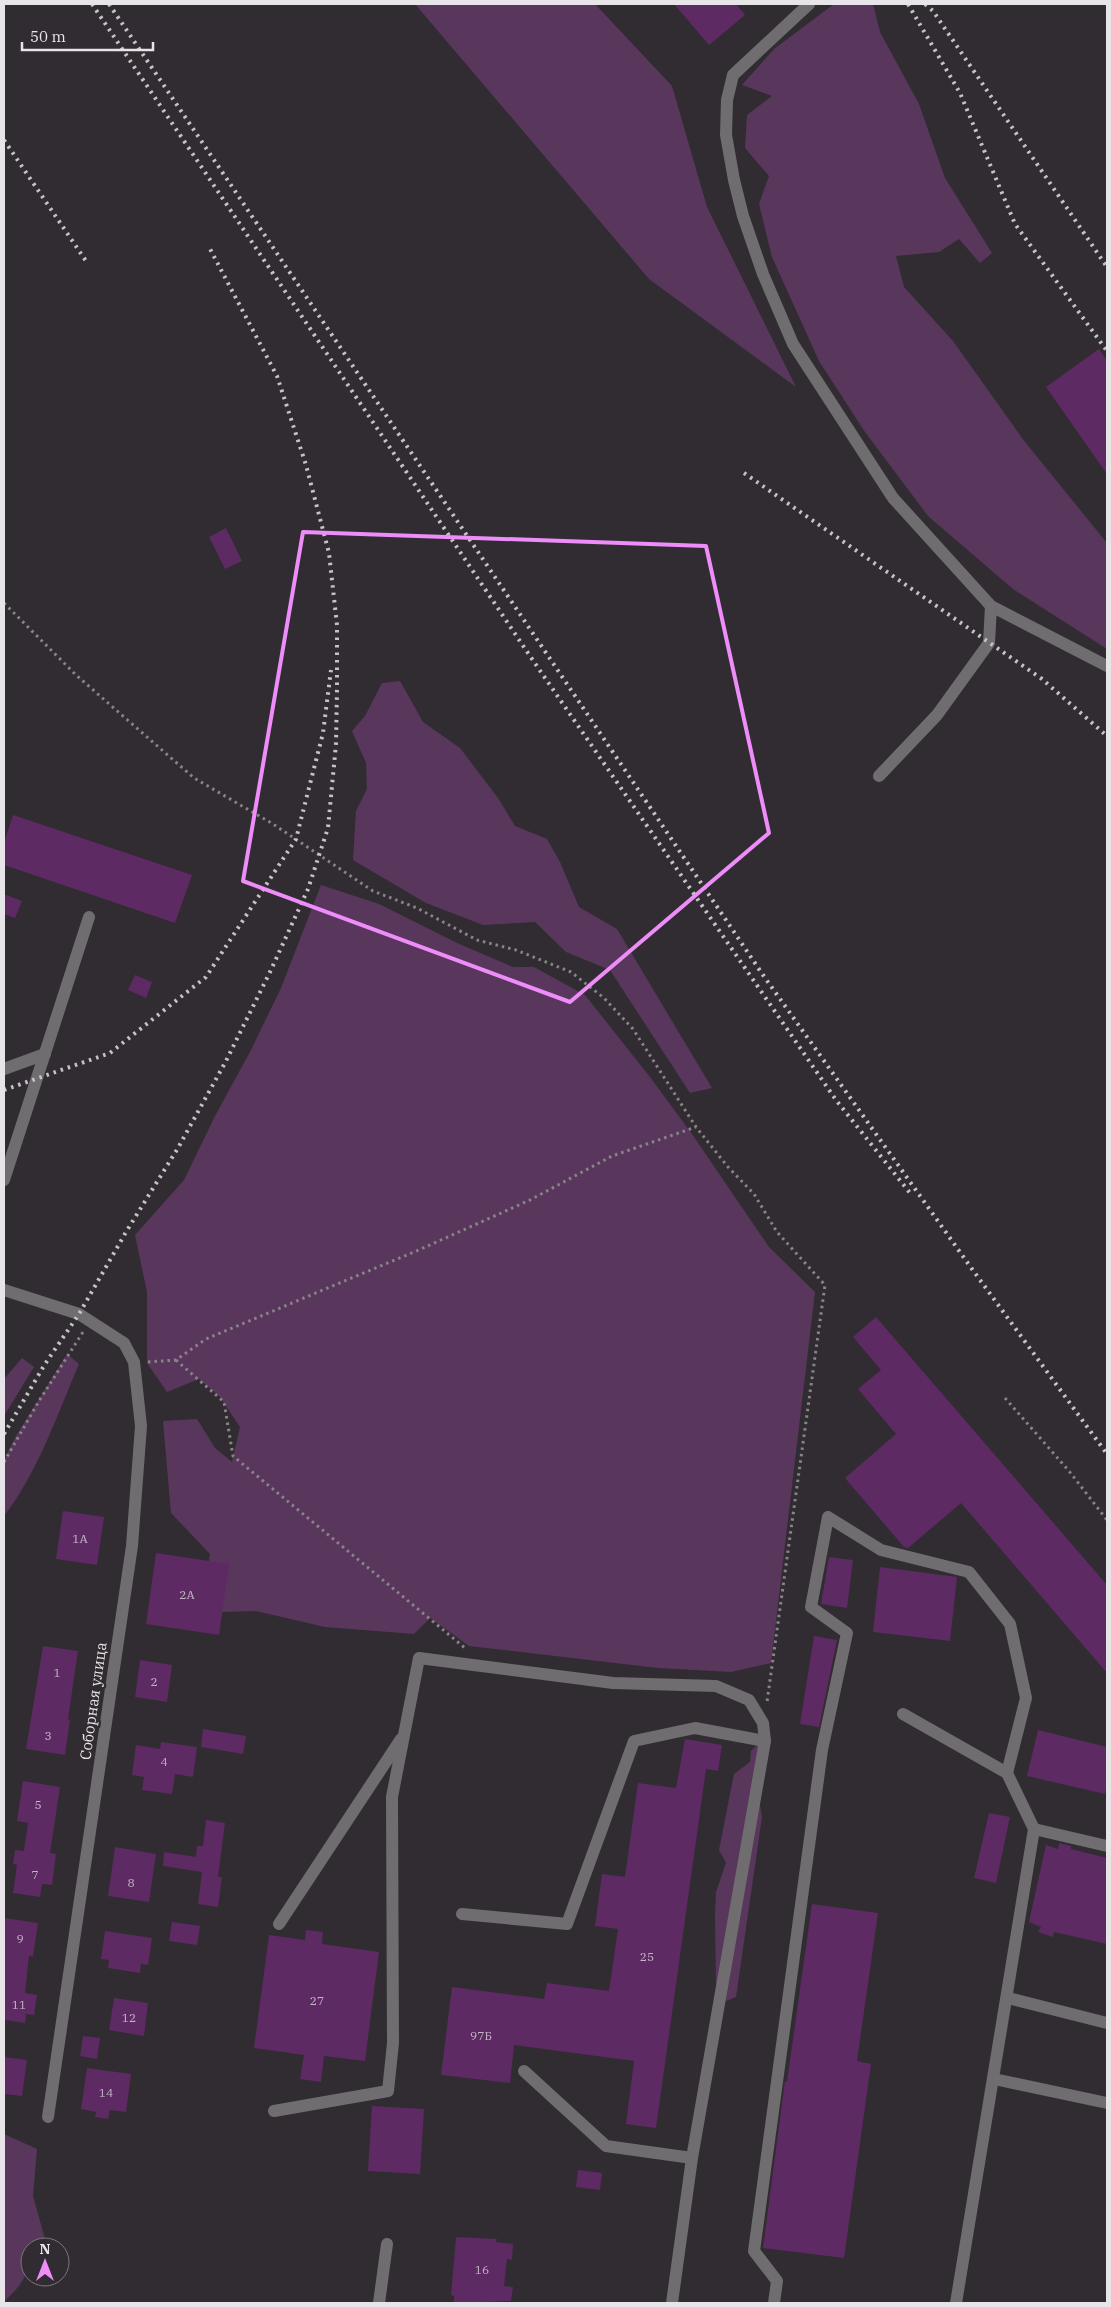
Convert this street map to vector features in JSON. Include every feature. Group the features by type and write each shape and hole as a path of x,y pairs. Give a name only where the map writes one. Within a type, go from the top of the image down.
{"street":[{"path":"809,4 733,75 727,100 726,135 743,216 763,274 793,344 893,498 991,606 1107,666"},
{"path":"879,776 937,716 989,643 991,606"},
{"path":"4,1180 89,917"},
{"path":"4,1069 45,1054"},
{"name":"Соборная улица","path":"4,1290 85,1317 124,1343 134,1362 141,1426 132,1546 48,2117"},
{"path":"774,2303 777,2281 754,2251 822,1750 847,1633 810,1607 828,1517 881,1550 968,1572 1010,1624 1026,1698 1007,1773"},
{"path":"274,2111 388,2091 393,2044 392,1797 419,1658 613,1683 716,1686 749,1700 763,1723 765,1741 692,2158 672,2303"},
{"path":"903,1714 1007,1773 1034,1829 1008,1998 956,2303"},
{"path":"462,1914 568,1924 634,1741 695,1728 765,1741"},
{"path":"279,1924 405,1733"},
{"path":"1034,1829 1107,1846"},
{"path":"1008,1998 1107,2023"},
{"path":"524,2071 606,2146 692,2158"},
{"path":"994,2079 1107,2103"},
{"path":"379,2303 387,2244"}],"path":[{"path":"4,603 76,675 194,778 273,824 373,890 417,908 477,940 516,950 571,972 604,998 633,1029 696,1127 728,1167 754,1194 777,1232 825,1285 768,1683 767,1712"},
{"path":"134,1362 176,1360 206,1339 512,1209 612,1156 696,1127"},
{"path":"4,1462 85,1317"},
{"path":"176,1360 224,1402 233,1456 466,1649"},
{"path":"1005,1398 1069,1472 1107,1520"}],"highlighted area":[{"path":"303,532 706,546 769,833 570,1002 243,881"}],"shaded area":[{"path":"415,4 595,4 672,86 707,207 796,387 649,279"},
{"path":"834,4 873,4 880,32 919,104 945,178 992,253 980,263 959,239 939,252 896,256 904,287 953,341 1025,442 1107,543 1107,649 1013,589 928,516 865,432 819,361 772,257 759,204 769,176 745,148 747,115 772,96 742,85 774,49"},
{"path":"400,681 423,722 460,748 498,798 515,826 547,839 560,862 579,907 617,929 712,1088 690,1093 610,970 566,952 535,922 483,925 426,903 353,860 356,811 367,789 366,763 352,731 365,716 382,683"},
{"path":"321,885 379,904 457,943 513,967 534,967 585,995 692,1134 769,1247 815,1292 771,1663 731,1672 658,1668 469,1646 430,1618 414,1634 325,1627 256,1611 222,1612 205,1589 210,1554 171,1513 163,1421 197,1419 215,1448 232,1462 240,1427 220,1397 199,1379 167,1392 147,1363 147,1292 135,1235 184,1180 281,988"},
{"path":"67,1354 79,1364 37,1462 4,1516 4,1460 16,1436"},
{"path":"22,1358 34,1367 4,1416 4,1379"},
{"path":"759,1743 758,1793 762,1817 736,1997 726,2001 716,1986 716,1892 726,1863 719,1850 734,1774 750,1762 751,1751"},
{"path":"4,2134 37,2149 33,2196 44,2237 20,2237 20,2285 4,2302"}],"building":[{"path":"674,4 736,4 745,15 709,45"},
{"path":"1099,349 1107,361 1107,474 1046,387"},
{"path":"226,528 242,561 225,569 209,537"},
{"path":"13,815 192,875 175,923 4,865 4,843"},
{"path":"4,894 22,901 15,918 4,914"},
{"path":"135,975 152,982 146,998 128,990"},
{"path":"876,1317 1107,1585 1107,1673 961,1503 908,1548 904,1547 845,1478 896,1434 858,1389 881,1370 853,1337"},
{"path":"63,1511 104,1517 97,1565 56,1559"},
{"path":"156,1553 229,1564 219,1635 146,1624"},
{"path":"829,1557 853,1560 847,1608 821,1604"},
{"path":"880,1567 957,1577 950,1641 873,1632"},
{"path":"814,1636 837,1640 819,1727 800,1724"},
{"path":"43,1646 78,1651 65,1755 26,1749"},
{"path":"140,1660 172,1665 167,1702 135,1697"},
{"path":"203,1729 246,1736 243,1754 201,1747"},
{"path":"1038,1730 1107,1747 1107,1784 1105,1794 1027,1776"},
{"path":"685,1739 722,1745 718,1771 706,1769 656,2128 626,2124 634,2061 514,2045 510,2083 441,2075 452,1987 544,1999 547,1983 609,1991 618,1929 595,1926 602,1874 625,1877 638,1783 676,1788"},
{"path":"161,1742 197,1747 193,1777 175,1774 172,1794 142,1790 144,1777 132,1775 136,1745 160,1749"},
{"path":"23,1781 60,1787 50,1853 56,1854 52,1885 42,1884 40,1897 13,1893 17,1865 13,1864 15,1850 24,1851 28,1823 17,1821"},
{"path":"989,1813 1010,1817 996,1883 974,1878"},
{"path":"206,1820 225,1823 218,1877 222,1877 218,1907 198,1904 202,1872 163,1866 164,1852 196,1857 197,1846 203,1846"},
{"path":"1059,1843 1071,1846 1071,1849 1107,1858 1107,1944 1054,1932 1053,1937 1038,1932 1041,1927 1029,1922 1046,1845 1058,1849"},
{"path":"115,1847 156,1854 149,1902 108,1896"},
{"path":"812,1904 878,1913 857,2061 871,2064 844,2258 763,2248 785,2081 787,2082"},
{"path":"4,1918 38,1923 33,1956 29,1956 25,1993 37,1995 34,2015 26,2014 25,2023 4,2020"},
{"path":"172,1922 200,1926 197,1945 169,1941"},
{"path":"306,1930 323,1932 322,1944 379,1952 365,2061 324,2056 321,2082 300,2079 304,2055 254,2048 269,1935 305,1940"},
{"path":"105,1931 152,1938 148,1965 141,1964 140,1973 108,1968 109,1960 101,1959"},
{"path":"114,1998 148,2003 144,2036 109,2030"},
{"path":"83,2036 100,2038 97,2059 80,2056"},
{"path":"4,2057 27,2060 22,2096 4,2094"},
{"path":"87,2068 131,2074 126,2112 110,2110 108,2119 95,2117 96,2112 81,2109"},
{"path":"372,2106 424,2109 420,2174 368,2171"},
{"path":"578,2170 602,2173 600,2190 576,2187"},
{"path":"456,2237 497,2239 496,2242 513,2244 512,2260 507,2259 504,2286 513,2287 511,2301 454,2303 454,2296 451,2295"}],"railway":[{"path":"92,4 532,659 836,1100 910,1193"},
{"path":"109,4 763,975 972,1269 1107,1454"},
{"path":"908,4 960,93 1015,224 1107,351"},
{"path":"925,4 933,11 1107,267"},
{"path":"4,140 86,261"},
{"path":"4,1434 45,1364 79,1314 126,1232 178,1148 226,1061 308,889 328,828 336,744 337,689 337,625 329,553 306,465 277,376 209,247"},
{"path":"744,473 1042,679 1107,736"},
{"path":"4,1090 110,1053 206,977 296,839 323,733 331,670"}]}
